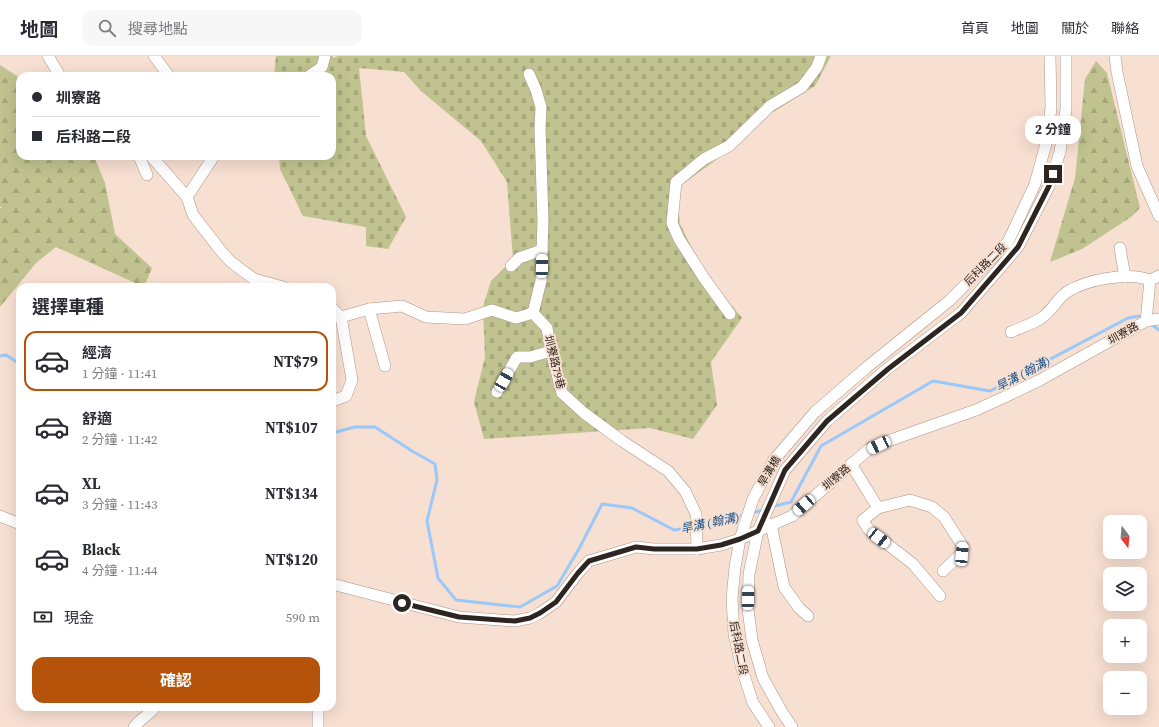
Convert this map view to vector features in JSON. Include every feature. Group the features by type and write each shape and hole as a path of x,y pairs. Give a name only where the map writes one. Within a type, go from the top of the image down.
{"street":[{"path":"48,56 58,72"},
{"path":"154,56 166,72"},
{"path":"315,72 322,67 325,56"},
{"path":"730,314 687,252 672,223 676,182 704,159 728,146 770,106 802,87 817,67 821,56"},
{"name":"后科路二段","path":"815,412 867,367 949,301 1008,242 1035,184 1047,140 1051,108 1050,56"},
{"name":"后科路二段","path":"827,421 888,369 961,313 1018,247 1049,186 1060,152 1066,109 1066,56"},
{"path":"1115,56 1137,166 1159,216"},
{"path":"341,317 370,309 402,306 426,316 464,319 492,310 516,318 533,314 541,281 543,221 540,128 541,108 536,90 529,74"},
{"path":"141,160 147,175"},
{"path":"155,160 187,197 193,215 231,262 254,279 268,283"},
{"path":"187,197 211,160"},
{"path":"1120,248 1125,277"},
{"path":"511,266 519,258 542,250"},
{"path":"1011,332 1043,317 1066,293 1082,284 1119,277 1155,278 1146,321"},
{"path":"370,309 385,366"},
{"path":"336,312 341,317 352,380 346,396 336,400"},
{"name":"圳寮路79巷","path":"533,314 547,328 551,351 562,393 584,413 622,441 668,471 686,491 696,514 697,549"},
{"name":"圳寮路","path":"336,585 459,617 515,621 530,618 556,602 589,561 636,547 654,549 697,549 721,545 740,539 792,516 869,450 888,441 976,410 1040,380 1146,321 1159,319"},
{"path":"497,392 517,357 530,357 551,351"},
{"name":"旱溝橋","path":"740,539 753,499 773,461 815,412"},
{"name":"旱溝橋","path":"758,531 785,470 827,421"},
{"path":"851,464 878,508"},
{"path":"940,596 913,564 868,529 862,520 878,508 910,500 932,507 944,517 962,545 962,554 943,571"},
{"path":"0,516 16,522"},
{"path":"771,524 784,587 799,608 808,616"},
{"name":"后科路二段","path":"758,531 749,574 748,610 752,640 763,678 792,727"},
{"name":"后科路二段","path":"740,539 732,598 734,634 742,669 753,703 769,727"},
{"path":"134,727 152,711"},
{"path":"318,711 318,727"}],"green space":[{"path":"276,56 333,56 333,58 338,56 831,56 815,86 762,119 723,155 677,188 680,224 704,272 742,318 711,362 717,405 693,439 650,428 484,439 474,402 485,357 483,307 491,281 513,259 507,182 481,141 421,91 404,72 359,68 366,136 406,217 388,249 366,246 366,227 303,216 280,169 279,160 336,160 336,72 274,72"},
{"path":"1096,61 1107,73 1140,208 1131,217 1082,249 1050,262 1075,178 1085,79"},
{"path":"0,65 16,75 16,160 96,160 105,183 115,234 152,268 146,283 135,283 56,247 36,263 20,283 16,283 16,287 0,307 0,208 2,208 0,206"}],"waterway":[{"name":"旱溝 (翰溝)","path":"771,507 791,502 821,446 933,381 990,391 1128,318 1139,316 1142,319"},
{"name":"旱溝 (翰溝)","path":"1151,324 1159,330"},
{"name":"旱溝 (翰溝)","path":"0,356 6,355 16,361"},
{"name":"旱溝 (翰溝)","path":"336,432 355,427 375,427 435,464 437,480 427,521 438,578 456,600 520,607 557,586 580,547 602,504 632,508 674,530 709,525 745,515"},
{"name":"旱溝 (翰溝)","path":"752,513 764,510"}],"route":[{"path":"402,603 459,617 515,621 530,618 556,602 589,561 636,547 654,549 697,549 721,545 758,531 785,470 827,421 888,369 961,313 990,281 1018,247 1049,186 1053,174"}]}
